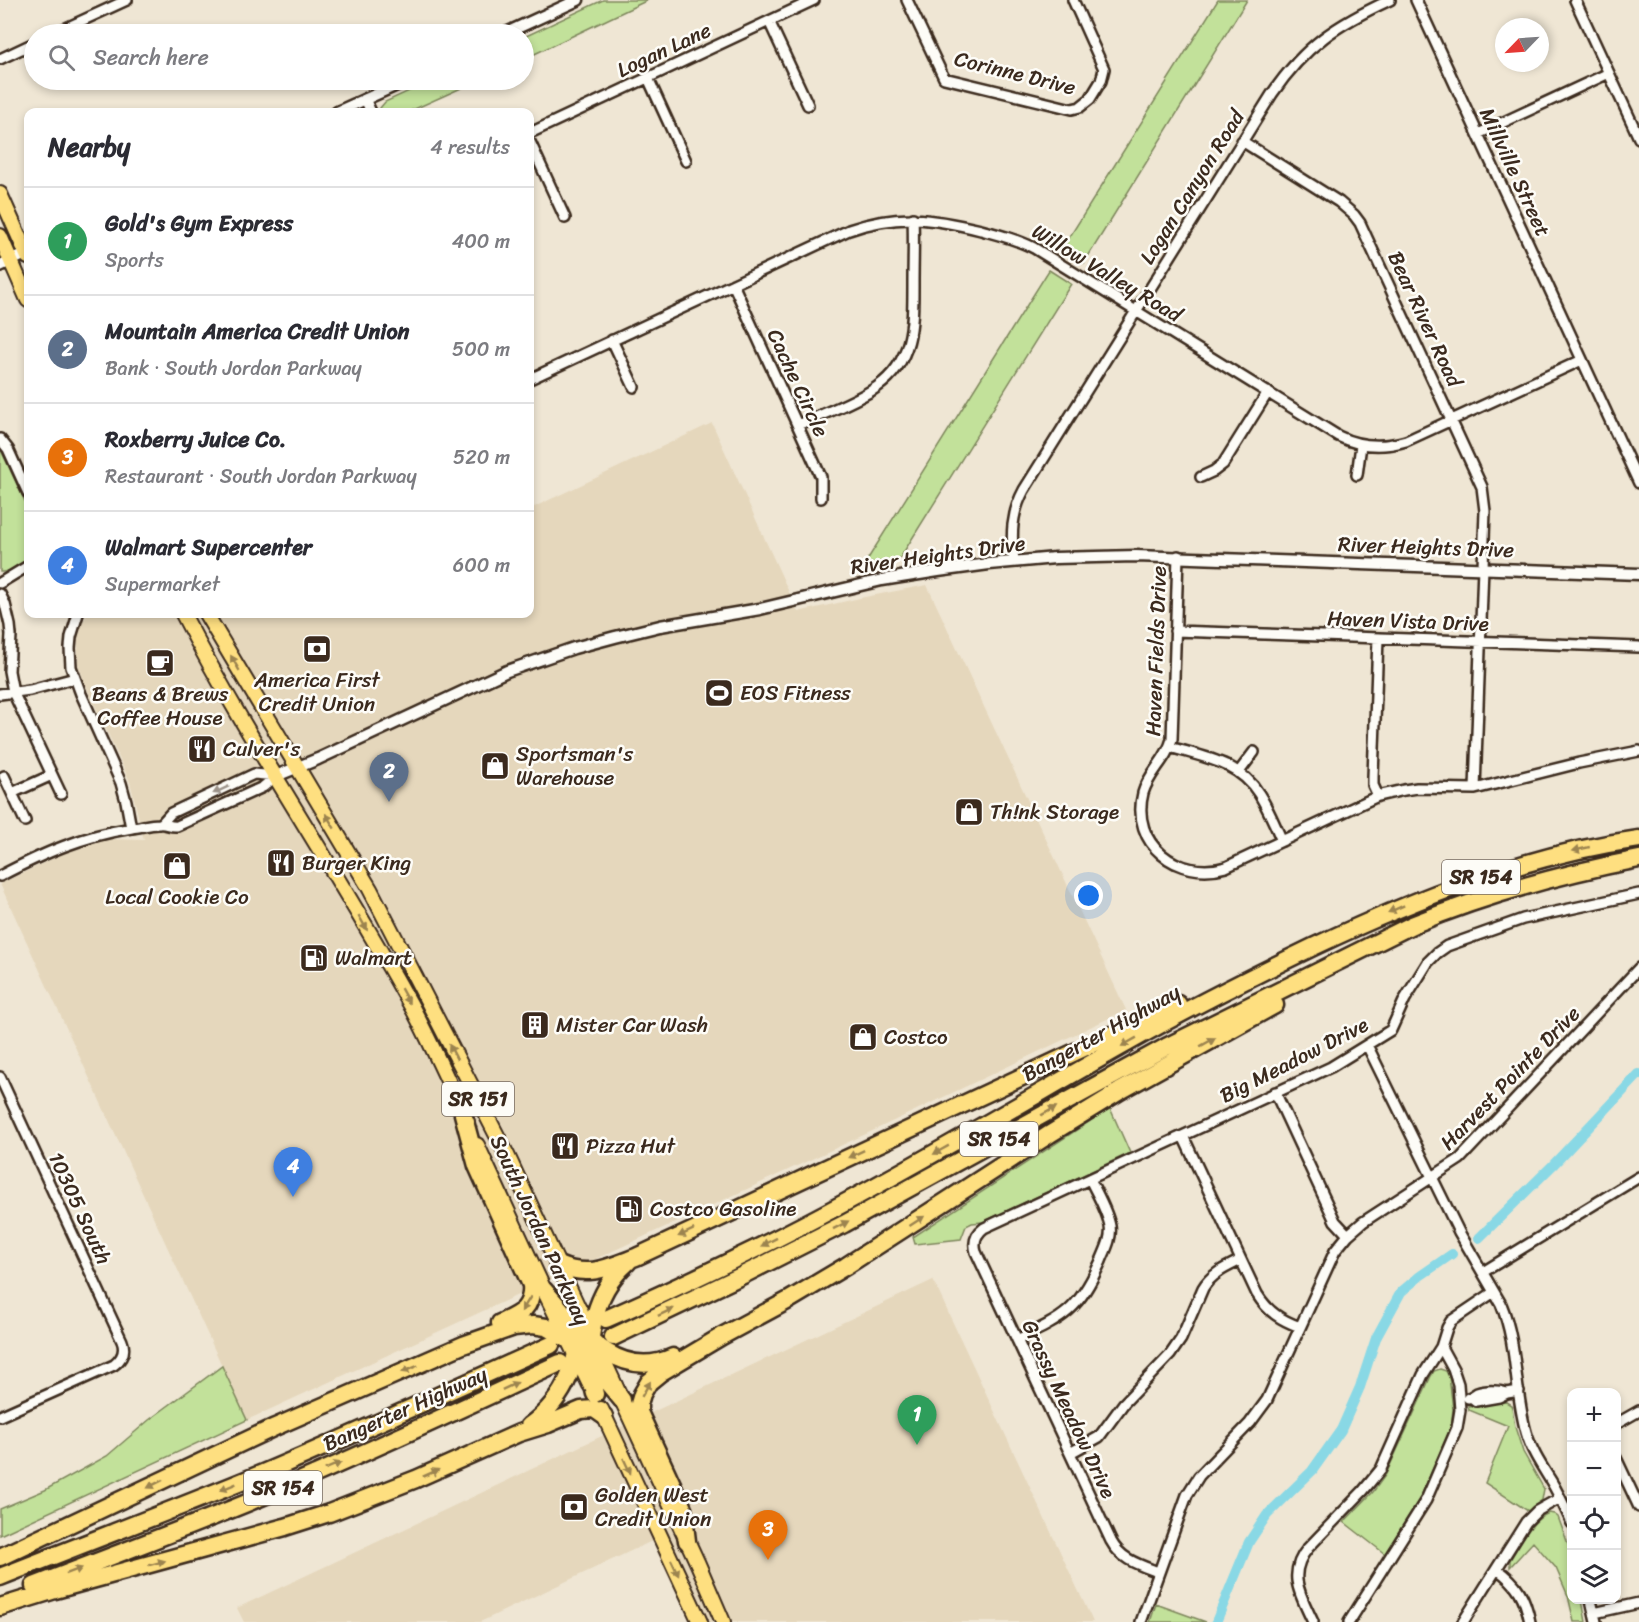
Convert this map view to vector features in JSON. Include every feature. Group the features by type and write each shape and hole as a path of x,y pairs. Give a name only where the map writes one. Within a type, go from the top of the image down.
{"highway":[{"name":"Bangerter Highway","path":"606,1320 822,1215 1158,1026 1330,939 1414,902 1475,879 1548,857 1639,839"},
{"name":"Bangerter Highway","path":"614,1337 844,1224 1166,1047 1383,939 1443,913 1512,890 1601,866 1639,860"},
{"path":"558,1265 571,1271 584,1272 609,1267 636,1257 1153,1015 1330,939"},
{"path":"687,1541 683,1508 639,1412 643,1391 657,1375 846,1266 1120,1091 1350,962 1383,939"},
{"path":"463,1114 477,1166 532,1288 530,1301 520,1313 463,1345"},
{"path":"519,1433 557,1400 567,1382 604,1294 621,1268 636,1257"},
{"path":"544,1290 622,1400"},
{"path":"580,1312 583,1344 595,1394"},
{"path":"0,1557 275,1427 463,1345 510,1328 533,1325 550,1329 610,1355 639,1364 668,1359 722,1336"},
{"name":"Bangerter Highway","path":"0,1577 263,1473 551,1345"},
{"name":"Bangerter Highway","path":"0,1599 150,1542 296,1482 407,1434 560,1363"},
{"path":"0,1607 32,1596 318,1517 377,1496 519,1433 585,1409 594,1409 604,1416"}],"main road":[{"path":"0,194 24,246"},
{"path":"0,236 5,264 24,294"},
{"name":"South Jordan Parkway","path":"185,618 224,690 405,996 439,1061 544,1290"},
{"name":"South Jordan Parkway","path":"208,618 378,904 507,1155 580,1312"},
{"path":"595,1394 700,1622"},
{"path":"622,1400 723,1622"}],"street":[{"path":"75,24 127,0"},
{"path":"526,24 578,0"},
{"name":"Logan Lane","path":"534,131 814,0"},
{"name":"Corinne Drive","path":"907,0 944,78 1072,109 1080,107 1090,99 1104,72 1073,0"},
{"name":"Logan Canyon Road","path":"1014,561 1012,527 1020,497 1280,81 1309,49 1342,24 1390,0"},
{"name":"Millville Street","path":"1416,0 1639,483"},
{"path":"1575,0 1639,138"},
{"path":"769,21 808,105"},
{"path":"0,59 24,48"},
{"path":"1478,134 1609,73"},
{"path":"648,78 687,162"},
{"path":"346,108 385,90"},
{"path":"365,99 369,108"},
{"name":"Bear River Road","path":"1242,141 1339,202 1360,223 1482,487 1485,511 1475,789"},
{"path":"534,151 565,218"},
{"path":"798,425 869,392 890,376 900,362 912,327 913,218"},
{"name":"Willow Valley Road","path":"534,377 849,230 882,221 913,218 948,222 1024,243 1054,259 1338,436 1361,445 1397,444 1414,438 1582,360"},
{"path":"5,264 24,257"},
{"name":"Cache Circle","path":"733,284 821,477 821,498"},
{"path":"612,340 634,387"},
{"path":"1201,477 1222,464 1268,392"},
{"path":"0,439 8,449 24,484"},
{"path":"1357,475 1361,445"},
{"name":"River Heights Drive","path":"0,876 73,842 100,834 162,823 173,827 182,824 263,787 276,776 537,660 637,631 734,614 882,580 1014,561 1096,556 1178,556 1639,574"},
{"name":"Haven Fields Drive","path":"1178,556 1170,747 1147,782 1141,808 1147,834 1156,849 1170,861 1185,868 1207,871 1232,865 1378,796 1397,791 1417,788 1475,789 1639,751"},
{"path":"0,583 24,568"},
{"path":"0,594 10,625 9,671 14,692 61,794"},
{"path":"76,618 70,648 71,667 122,783 131,828"},
{"name":"Haven Vista Drive","path":"1175,631 1639,647"},
{"path":"1378,638 1372,777 1378,796"},
{"path":"0,694 30,690 75,678"},
{"path":"1170,747 1219,762 1239,772 1258,792 1282,841"},
{"path":"1239,772 1254,752"},
{"name":"River Heights Drive","path":"162,823 171,813 254,774 276,776"},
{"path":"12,793 52,775"},
{"path":"4,776 25,821"},
{"name":"Big Meadow Drive","path":"975,1239 984,1228 1337,1064 1367,1046 1391,1030 1405,999 1425,968 1437,953 1447,946 1523,919 1639,894"},
{"name":"Harvest Pointe Drive","path":"1141,1622 1192,1485 1250,1423 1272,1392 1331,1257 1348,1235 1363,1222 1432,1178 1464,1154 1639,968"},
{"path":"1367,1046 1462,1238 1501,1304 1509,1329 1523,1421 1529,1443 1567,1512"},
{"name":"10305 South","path":"0,1077 123,1346 123,1355 114,1365 0,1416"},
{"path":"1275,1092 1335,1221 1348,1235"},
{"path":"1183,1136 1257,1294 1266,1307 1284,1321 1300,1327"},
{"path":"1483,1272 1639,1177"},
{"path":"1017,1340 1049,1325 1079,1300 1090,1284 1108,1245 1110,1231 1108,1217 1090,1179"},
{"name":"Grassy Meadow Drive","path":"975,1239 974,1248 1110,1541 1126,1558 1158,1572"},
{"path":"1070,1453 1099,1437 1124,1403 1176,1348 1209,1279 1241,1260"},
{"path":"1313,1622 1296,1583 1300,1559 1376,1476 1385,1461 1423,1375 1442,1347 1451,1321 1494,1292"},
{"path":"1349,1622 1426,1500 1459,1420 1460,1399 1453,1369 1442,1347"},
{"path":"1460,1399 1472,1397 1476,1401 1519,1391"},
{"path":"1621,1422 1639,1411"},
{"path":"1621,1467 1639,1507"},
{"path":"1463,1622 1522,1528 1532,1516 1560,1498"},
{"path":"1497,1569 1508,1577 1521,1593 1530,1622"},
{"path":"1595,1617 1639,1603"}],"shaded area":[{"path":"712,423 798,612 927,585 1126,1010 866,1134 247,1420 0,884 60,855 87,845 109,839 144,840 130,782 78,665 78,637 85,618 534,618 534,507"},
{"path":"933,1280 1093,1622 690,1622 652,1541 480,1622 244,1622 237,1608"}],"green space":[{"path":"603,0 648,0 534,54 534,32"},
{"path":"1218,0 1247,0 1084,263 1062,249"},
{"path":"411,90 457,90 417,108 380,108 385,102"},
{"path":"1049,270 1071,284 900,558 864,565"},
{"path":"0,448 24,499 24,561 16,568 0,572"},
{"path":"1110,1108 1130,1153 983,1222 966,1226 961,1239 915,1244 913,1237"},
{"path":"222,1366 247,1420 0,1535 0,1509 45,1490 107,1456 149,1420"},
{"path":"1440,1369 1446,1371 1449,1377 1453,1409 1451,1427 1421,1496 1385,1554 1344,1522 1373,1492 1386,1474 1431,1376 1434,1371"},
{"path":"1506,1402 1511,1405 1523,1452 1544,1489 1542,1500 1528,1511 1485,1483 1508,1426 1469,1410 1468,1406"},
{"path":"1549,1513 1558,1517 1567,1541 1567,1594 1556,1568 1533,1542 1510,1567 1510,1560 1526,1534 1542,1516"},
{"path":"1156,1604 1206,1622 1150,1622"},
{"path":"1570,1604 1583,1604 1586,1622 1574,1622"}],"waterway":[{"path":"1479,1238 1553,1165 1639,1074"},
{"path":"1216,1622 1249,1542 1267,1515 1312,1471 1341,1430 1360,1387 1376,1338 1401,1292 1452,1254"}],"place":[{"name":"America First Credit Union","path":"317,649"},
{"name":"Beans & Brews Coffee House","path":"160,663"},
{"name":"EOS Fitness","path":"719,693"},
{"name":"Culver's","path":"202,749"},
{"name":"Sportsman's Warehouse","path":"495,766"},
{"name":"Mountain America Credit Union","path":"389,802"},
{"name":"Th!nk Storage","path":"969,812"},
{"name":"Burger King","path":"281,863"},
{"name":"Local Cookie Co","path":"177,866"},
{"name":"Walmart","path":"314,958"},
{"name":"Mister Car Wash","path":"535,1025"},
{"name":"Costco","path":"863,1037"},
{"name":"Pizza Hut","path":"565,1146"},
{"name":"Walmart Supercenter","path":"293,1197"},
{"name":"Costco Gasoline","path":"629,1209"},
{"name":"Gold's Gym Express","path":"917,1445"},
{"name":"Golden West Credit Union","path":"574,1507"},
{"name":"Roxberry Juice Co.","path":"768,1560"}]}
